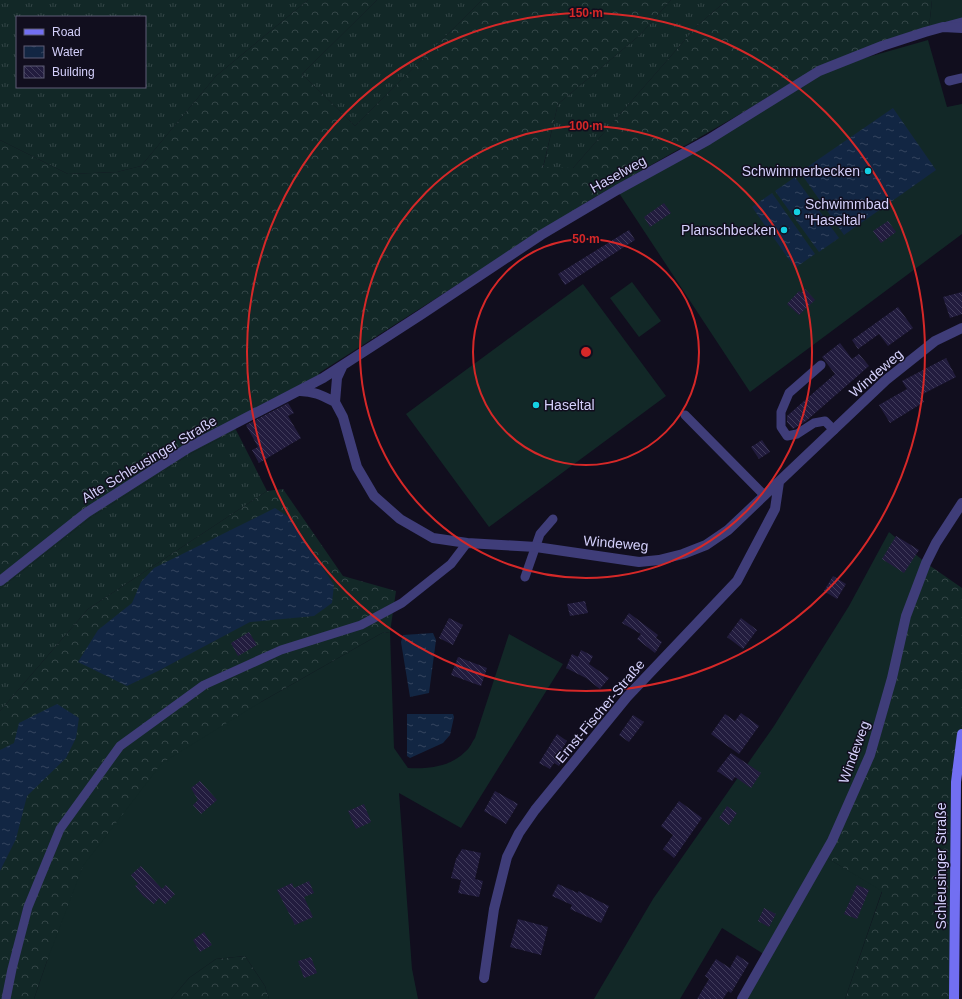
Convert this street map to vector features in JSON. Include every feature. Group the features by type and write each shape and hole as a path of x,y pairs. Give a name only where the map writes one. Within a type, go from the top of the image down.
{"main road":[{"name":"Schleusinger Straße","path":"954,999 956,796 962,734"}],"street":[{"name":"Haselweg","path":"323,378 541,234 708,140 819,71 882,46 943,27 962,28"},
{"name":"Windeweg","path":"345,363 337,378 335,402 343,417 357,467 374,496 400,520 433,538 467,543 536,548 639,562 658,560 683,554 717,538 728,530 886,380 935,341 962,328"},
{"name":"Alte Schleusinger Straße","path":"0,581 86,513 188,448 323,378"},
{"path":"300,391 316,392 335,402"},
{"name":"Ernst-Fischer-Straße","path":"484,978 494,909 507,856 519,833 535,810 627,697 737,581 775,509 779,482"},
{"name":"Windeweg","path":"742,999 832,841 867,762 892,678 906,616 926,563 936,543 962,503"}],"lane":[{"name":"Haselweg","path":"943,27 962,22"},
{"path":"949,81 962,78"},
{"path":"821,365 789,393 781,412 780,427 787,436 797,434 814,423 825,421 834,430"},
{"path":"685,415 764,495"},
{"path":"525,577 540,534 553,519"},
{"path":"6,999 28,907 60,829 120,746 204,685 281,650 361,625 402,603 451,564 467,543"}],"green space":[{"path":"0,0 308,0 216,76 141,166 117,172 68,174 0,140"},
{"path":"308,0 377,0 302,74 355,126 482,0 671,0 640,35 558,104 543,167 573,168 698,25 727,0 932,0 929,28 814,69 735,117 590,200 319,373 323,378 233,424 236,430 192,453 90,518 0,589 0,140 68,174 117,172 141,166 216,76"},
{"path":"377,0 482,0 355,126 302,74"},
{"path":"671,0 727,0 698,25 573,168 543,168 558,104 640,35"},
{"path":"932,0 962,0 962,19 929,28"},
{"name":"Schwimmbad \"Haseltal\"","path":"928,40 947,107 962,104 962,234 750,392 617,190 819,71"},
{"path":"632,282 661,321 639,337 610,298"},
{"name":"Haseltal","path":"583,284 666,396 489,527 406,414"},
{"path":"236,430 267,491 88,609 0,711 0,589 90,518 192,453"},
{"path":"283,489 343,576 396,591 390,632 382,633 261,702 47,961 34,999 0,999 0,711 88,609 267,491"},
{"path":"889,532 926,563 870,755 824,856 882,891 845,999 742,999 767,956 722,928 680,999 594,999 653,899 774,726 849,606"},
{"path":"926,563 962,588 962,734 954,999 845,999 882,892 824,856"},
{"path":"390,632 394,748 408,768 423,768 446,764 453,761 469,748 475,738 509,634 563,664 461,828 399,793 412,969 418,999 269,999 265,986 245,956 216,959 189,978 171,999 34,999 83,866 162,763 261,702 382,633"},
{"path":"245,956 265,986 269,999 171,999 189,978 216,959"}],"water":[{"name":"Schwimmerbecken","path":"893,108 936,170 844,235 800,172"},
{"path":"795,177 839,238 819,252 775,191"},
{"name":"Planschbecken","path":"772,193 815,254 795,268 752,207"},
{"path":"275,508 290,518 334,585 332,603 314,616 250,622 127,686 78,662 98,630 132,603 141,582 154,568"},
{"path":"433,633 436,640 429,693 410,697 401,642 403,635"},
{"path":"57,704 79,718 76,738 66,758 27,796 16,839 0,871 0,750 14,743 19,723"},
{"path":"407,714 453,714 454,717 450,735 443,743 410,758 407,756"}],"building":[{"path":"664,203 671,213 650,227 644,217"},
{"path":"888,221 896,232 881,243 873,231"},
{"path":"629,230 635,240 565,285 558,274"},
{"path":"805,289 815,300 799,315 787,304 799,291 801,293"},
{"path":"962,292 962,314 950,318 943,297"},
{"path":"898,307 913,328 888,346 879,334 858,349 852,340"},
{"path":"840,343 852,359 859,354 869,366 806,421 793,429 787,422 787,416 835,374 822,357"},
{"path":"946,358 956,377 921,395 924,402 890,423 879,405 907,389 902,381"},
{"path":"288,403 294,413 288,416 301,438 259,463 252,450 258,447 246,425"},
{"path":"762,440 770,452 759,459 751,447"},
{"path":"896,536 919,550 904,573 882,559"},
{"path":"833,576 846,584 837,599 824,591"},
{"path":"585,601 588,613 570,616 567,604"},
{"path":"629,613 658,635 656,638 662,642 655,653 637,639 641,634 622,623"},
{"path":"449,618 463,625 453,645 439,638"},
{"path":"741,618 757,630 743,649 727,637"},
{"path":"249,632 257,645 238,656 231,643"},
{"path":"581,650 593,656 589,664 609,678 600,689 586,678 566,668 572,654 578,657"},
{"path":"458,657 487,668 481,686 451,675"},
{"path":"741,713 759,726 739,754 711,734 725,714 735,721"},
{"path":"633,715 644,722 629,742 619,735"},
{"path":"557,734 567,741 562,749 568,752 559,766 554,763 550,769 539,763"},
{"path":"731,753 761,773 751,788 735,777 732,781 717,771"},
{"path":"200,781 217,800 201,814 193,805 198,800 191,788"},
{"path":"495,791 518,804 506,824 484,811"},
{"path":"679,801 702,818 674,858 663,849 673,835 661,826"},
{"path":"364,804 371,822 356,829 348,811"},
{"path":"727,806 737,813 729,825 719,818"},
{"path":"462,849 481,853 475,879 483,881 479,897 458,893 461,880 451,878 456,859"},
{"path":"141,866 162,889 166,885 175,894 165,904 159,898 154,904 143,896 135,886 138,884 131,875"},
{"path":"309,881 314,893 304,897 313,917 295,925 277,890 292,883 294,888"},
{"path":"558,884 578,893 578,891 609,906 601,923 570,909 572,905 552,896"},
{"path":"857,885 869,890 857,919 844,914"},
{"path":"764,908 776,914 769,927 758,921"},
{"path":"518,919 548,927 541,955 510,947"},
{"path":"204,932 212,945 200,952 193,940"},
{"path":"737,955 749,963 731,993 728,991 723,999 697,999 709,979 705,976 716,959 730,968"},
{"path":"311,957 317,973 304,978 298,961"}],"place":[{"name":"Schwimmerbecken","path":"868,171"},
{"name":"Schwimmbad \"Haseltal\"","path":"797,212"},
{"name":"Planschbecken","path":"784,230"},
{"name":"Haseltal","path":"536,405"}]}
